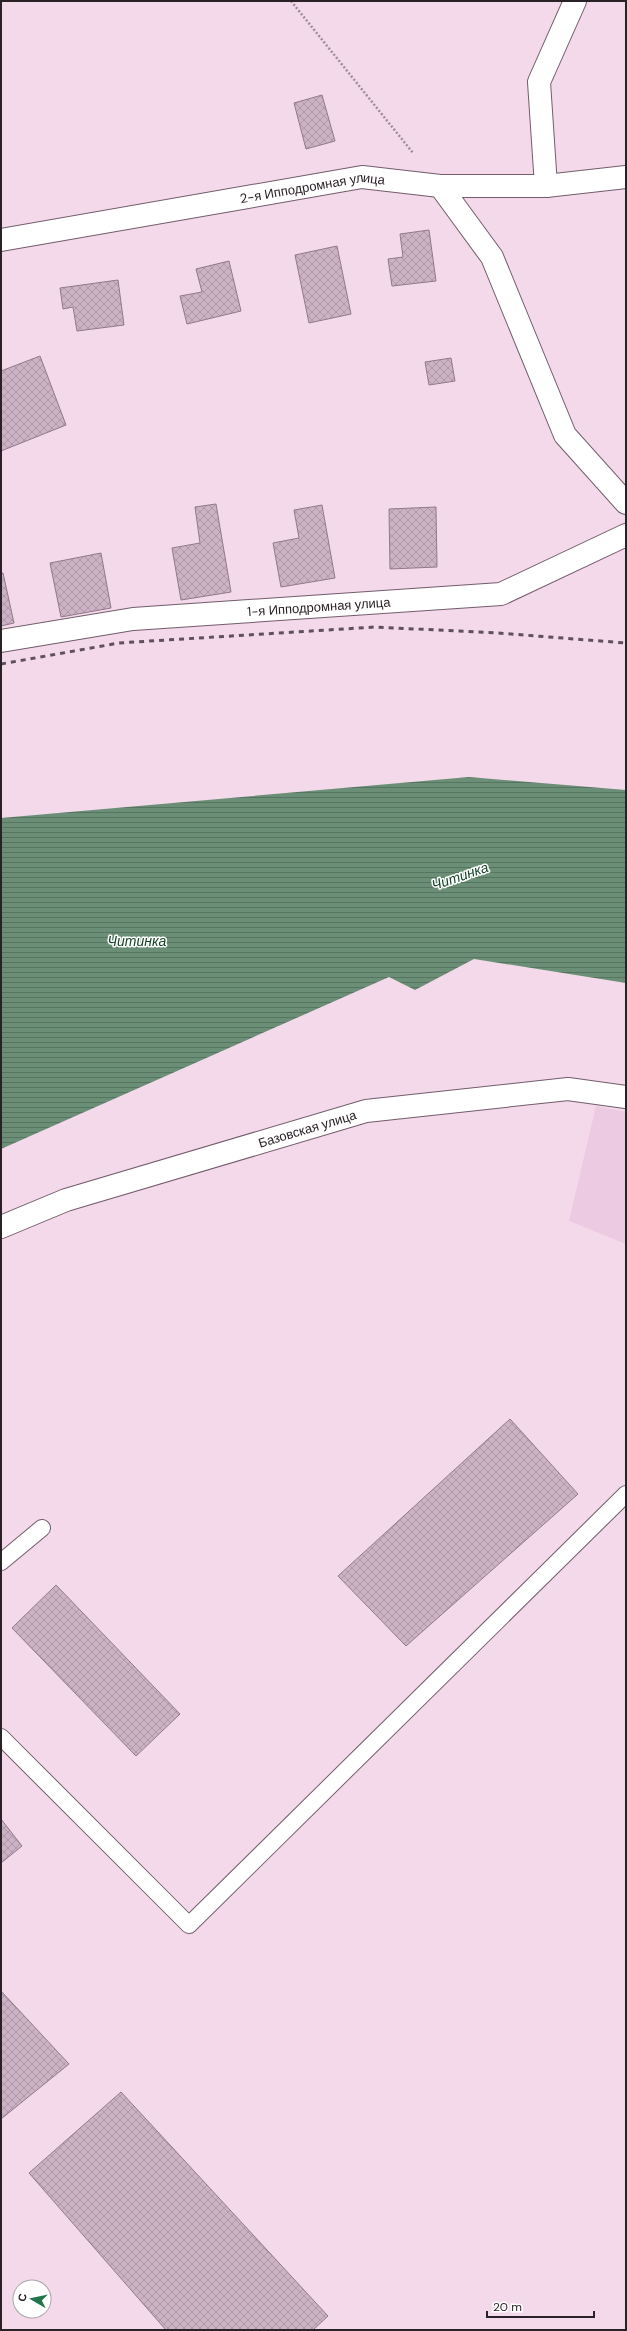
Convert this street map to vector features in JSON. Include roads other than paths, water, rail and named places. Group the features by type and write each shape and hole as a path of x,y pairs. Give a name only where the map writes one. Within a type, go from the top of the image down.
{"street":[{"path":"546,186 540,82 575,1"},
{"name":"2-я Ипподромная улица","path":"1,240 362,177 440,186 546,186 626,177"},
{"path":"440,186 492,257 564,435 626,503"},
{"name":"1-я Ипподромная улица","path":"1,641 134,619 501,594 626,535"},
{"name":"Базовская улица","path":"1,1228 66,1200 366,1111 568,1089 626,1096"}],"lane":[{"path":"1,1737 188,1925 626,1494"},
{"path":"1,1562 42,1528"}],"water":[{"name":"Читинка","path":"469,777 626,790 626,983 474,959 415,990 389,977 1,1149 1,818"}],"railway":[{"path":"1,664 119,643 375,627 498,633 626,643"}]}
